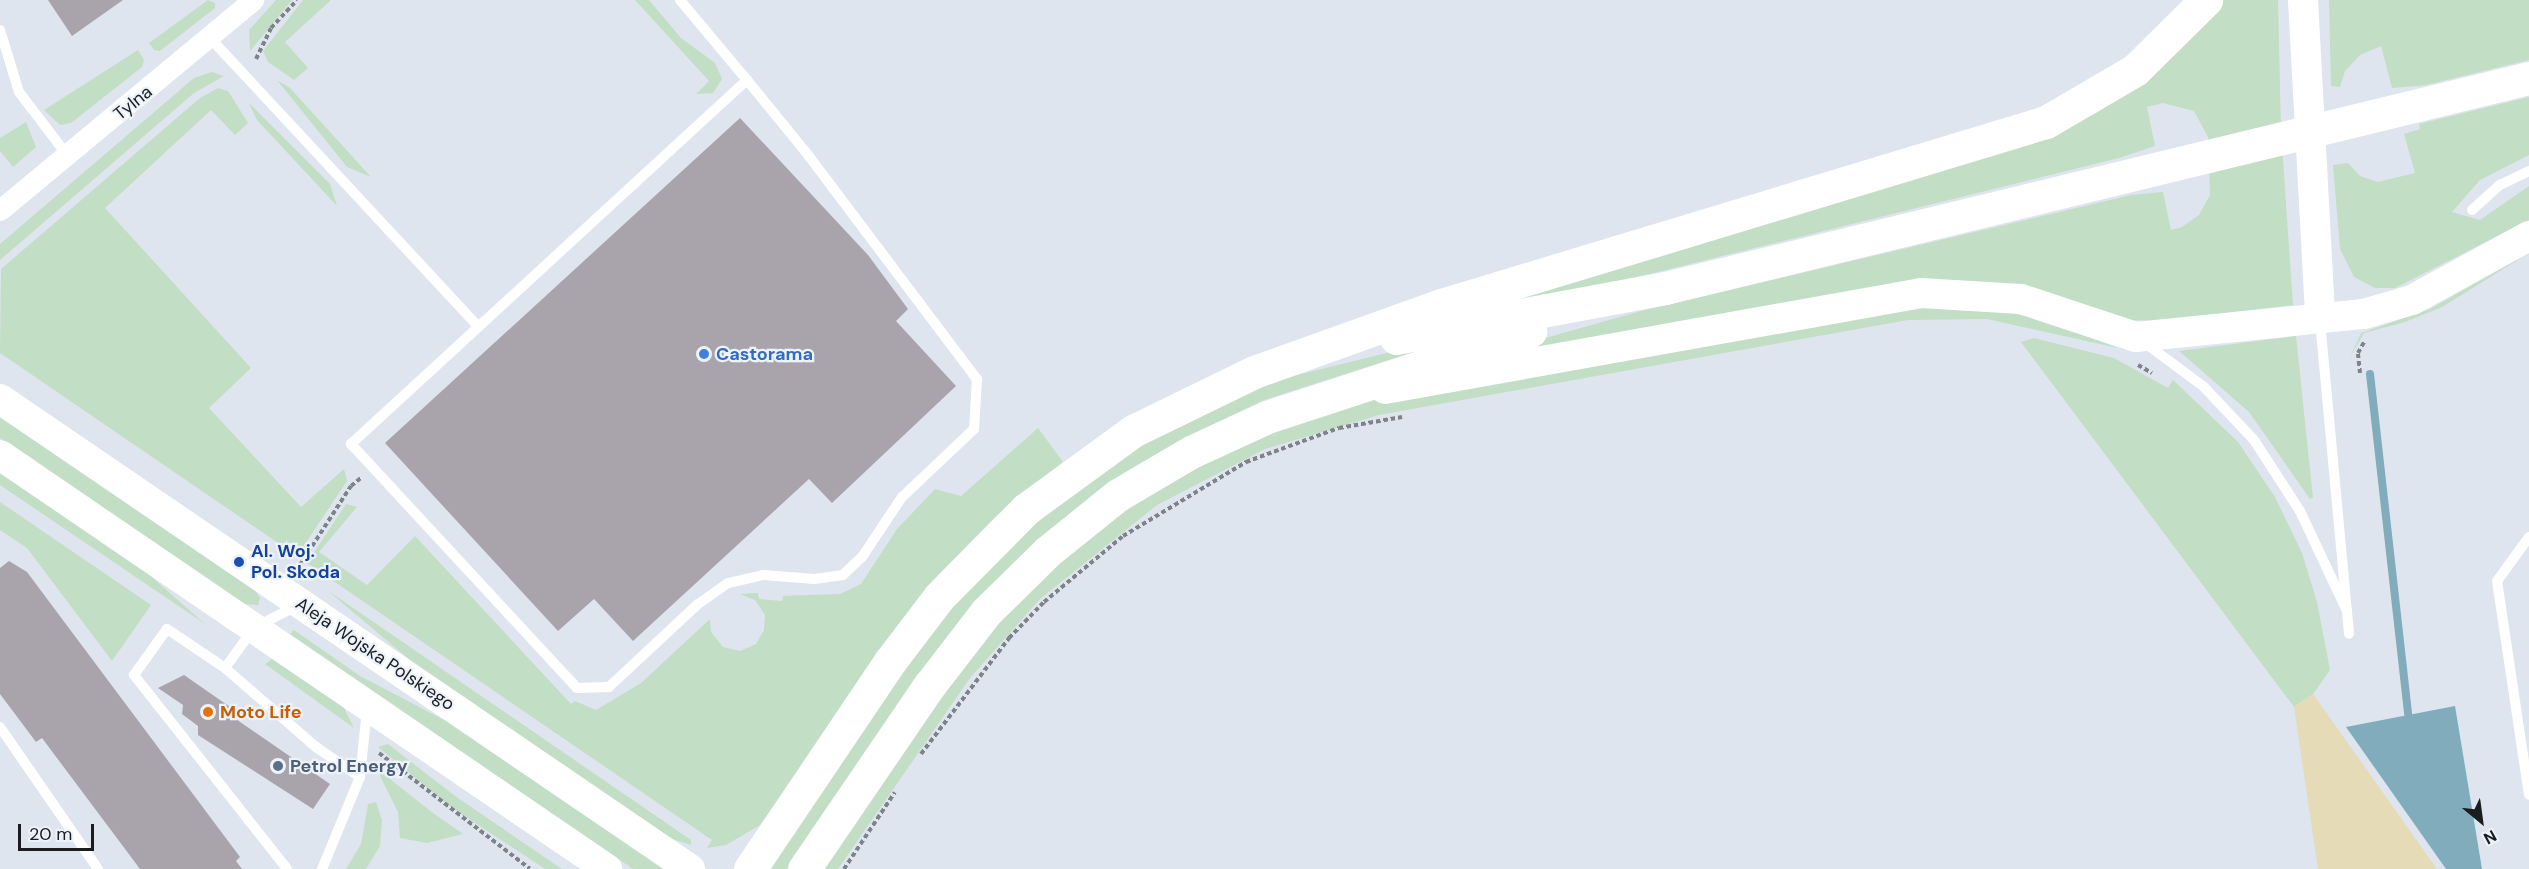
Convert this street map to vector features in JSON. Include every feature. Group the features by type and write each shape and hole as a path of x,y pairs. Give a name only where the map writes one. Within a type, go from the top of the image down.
{"main road":[{"path":"750,869 914,628 995,537 1060,481 1133,431 1213,389 1297,356 1522,279 2046,122 2134,70 2206,0"},
{"path":"1297,356 1665,288 2529,78"},
{"path":"804,869 956,649 1047,552 1154,472 1229,433 1305,402 1665,288"}],"street":[{"name":"Tylna","path":"4,210 211,39 253,0"},
{"path":"2303,0 2320,317"},
{"path":"1305,402 1921,293 2021,299 2132,348 2320,317 2364,314 2412,300 2529,236"},
{"name":"Aleja Wojska Polskiego","path":"0,399 690,869"},
{"path":"0,455 607,869"},
{"path":"569,842 589,869"}],"lane":[{"path":"680,0 747,80 977,379 974,429 902,497 853,568 830,579 762,575 728,584 698,604 609,687 577,688 351,444 747,80"},
{"path":"0,30 19,92 68,156"},
{"path":"211,39 479,327"},
{"path":"2472,210 2500,185 2529,171"},
{"path":"2320,317 2349,634"},
{"path":"2132,348 2203,386 2254,441 2300,511 2347,611"},
{"path":"2529,537 2497,581 2529,795"},
{"path":"225,668 254,628 300,604"},
{"path":"287,869 134,675 167,629 225,668 316,747 360,777"},
{"path":"322,869 360,777 368,705"},
{"path":"0,727 98,869"}],"path":[{"path":"256,59 271,28 297,0"},
{"path":"2132,348 2156,376"},
{"path":"915,762 1009,638 1044,602 1123,536 1246,462 1339,428 1408,416"},
{"path":"300,565 351,486 373,469"},
{"path":"364,740 530,869"},
{"path":"844,869 902,781"}],"green space":[{"path":"208,0 215,3 215,8 160,51 154,50 149,43"},
{"path":"276,0 292,0 250,51 249,30"},
{"path":"303,0 331,0 285,42 308,68 294,80 268,62 263,51"},
{"path":"635,0 649,0 681,38 715,63 722,79 713,93 696,94 709,81"},
{"path":"2223,0 2278,0 2281,132 2293,305 2161,321 2125,320 2024,286 1919,279 1486,360 1485,355 1641,311 2131,195 2163,192 2171,230 2182,227 2199,215 2210,195 2208,137 2194,111 2163,103 2147,107 2155,146 2119,158 1629,279 1473,311 2051,135 2098,112 2142,83 2181,49"},
{"path":"2329,0 2529,0 2529,60 2426,85 2392,88 2381,46 2360,55 2345,71 2340,87 2331,86"},
{"path":"138,50 144,60 142,67 71,123 60,125 44,110"},
{"path":"212,72 224,76 194,93 0,260 0,244 194,78"},
{"path":"277,80 290,88 371,177 347,167"},
{"path":"218,88 228,91 248,123 235,135 211,110 105,208 251,368 209,408 301,507 344,469 347,481 297,556 0,353 1,269 200,98"},
{"path":"2529,97 2529,155 2480,180 2452,212 2480,220 2529,186 2529,220 2395,288 2375,288 2354,277 2340,249 2333,165 2348,163 2360,176 2378,182 2415,173 2404,134 2420,129 2419,124"},
{"path":"249,103 330,184 337,206 257,120"},
{"path":"26,122 36,147 13,167 0,151 0,138"},
{"path":"2529,253 2442,307 2405,322 2364,333 2350,357 2361,333 2430,309"},
{"path":"1912,308 1991,309 2042,319 2118,348 1987,319 1908,320 1379,415 1265,449 1157,505 1040,599 970,678 838,869 822,869 972,651 1036,581 1141,497 1247,439 1349,404"},
{"path":"1492,327 1264,400 1186,437 1129,470 914,681 787,869 767,869 939,619 1032,523 1120,456 1223,400 1281,379"},
{"path":"2296,336 2313,498 2310,499 2249,412 2179,351"},
{"path":"2034,338 2114,358 2168,388 2173,380 2238,442 2275,497 2302,553 2317,602 2330,670 2313,694 2294,707 2021,342"},
{"path":"0,416 255,590 260,598 258,605 243,604 0,438"},
{"path":"1038,428 1063,462 994,518 933,580 760,825 726,845 707,848 712,840 307,563 346,504 357,507 319,552 367,585 415,536 571,704 575,701 596,710 641,683 710,619 711,632 723,647 740,651 756,644 764,630 765,615 755,600 740,594 758,593 759,599 782,601 783,596 840,594 861,584 897,529 935,489 961,496"},
{"path":"0,472 146,572 205,624 0,485"},
{"path":"0,502 151,605 112,661 27,548 0,530"},
{"path":"327,590 691,840 691,845 672,839 411,661"},
{"path":"294,630 360,676 448,722 665,869 633,869 290,634"},
{"path":"272,659 343,706 354,728 265,664"},
{"path":"388,744 455,796 562,869 545,869 448,805 378,747"},
{"path":"376,768 463,834 427,843 400,838 398,812"},
{"path":"376,802 382,820 380,846 366,869 346,869 361,844 368,804"}],"sand":[{"path":"2313,694 2437,869 2318,869 2294,707"}],"water":[{"path":"2455,706 2482,869 2446,869 2346,727"}],"building":[{"path":"48,0 123,0 72,36"},
{"name":"Castorama","path":"740,118 868,255 908,309 896,321 956,386 832,503 809,479 633,641 594,599 558,631 385,443"},
{"path":"9,561 27,572 240,857 236,861 242,869 140,869 42,738 36,742 0,694 0,568"},
{"path":"184,675 233,709 233,717 330,784 313,809 198,735 198,726 182,714 183,705 158,688"}],"waterway":[{"path":"2370,374 2408,714"}],"place":[{"name":"Castorama","path":"704,354"},
{"name":"Al. Woj. Pol. Skoda","path":"239,562"},
{"name":"Moto Life","path":"208,712"},
{"name":"Petrol Energy","path":"278,766"}]}
